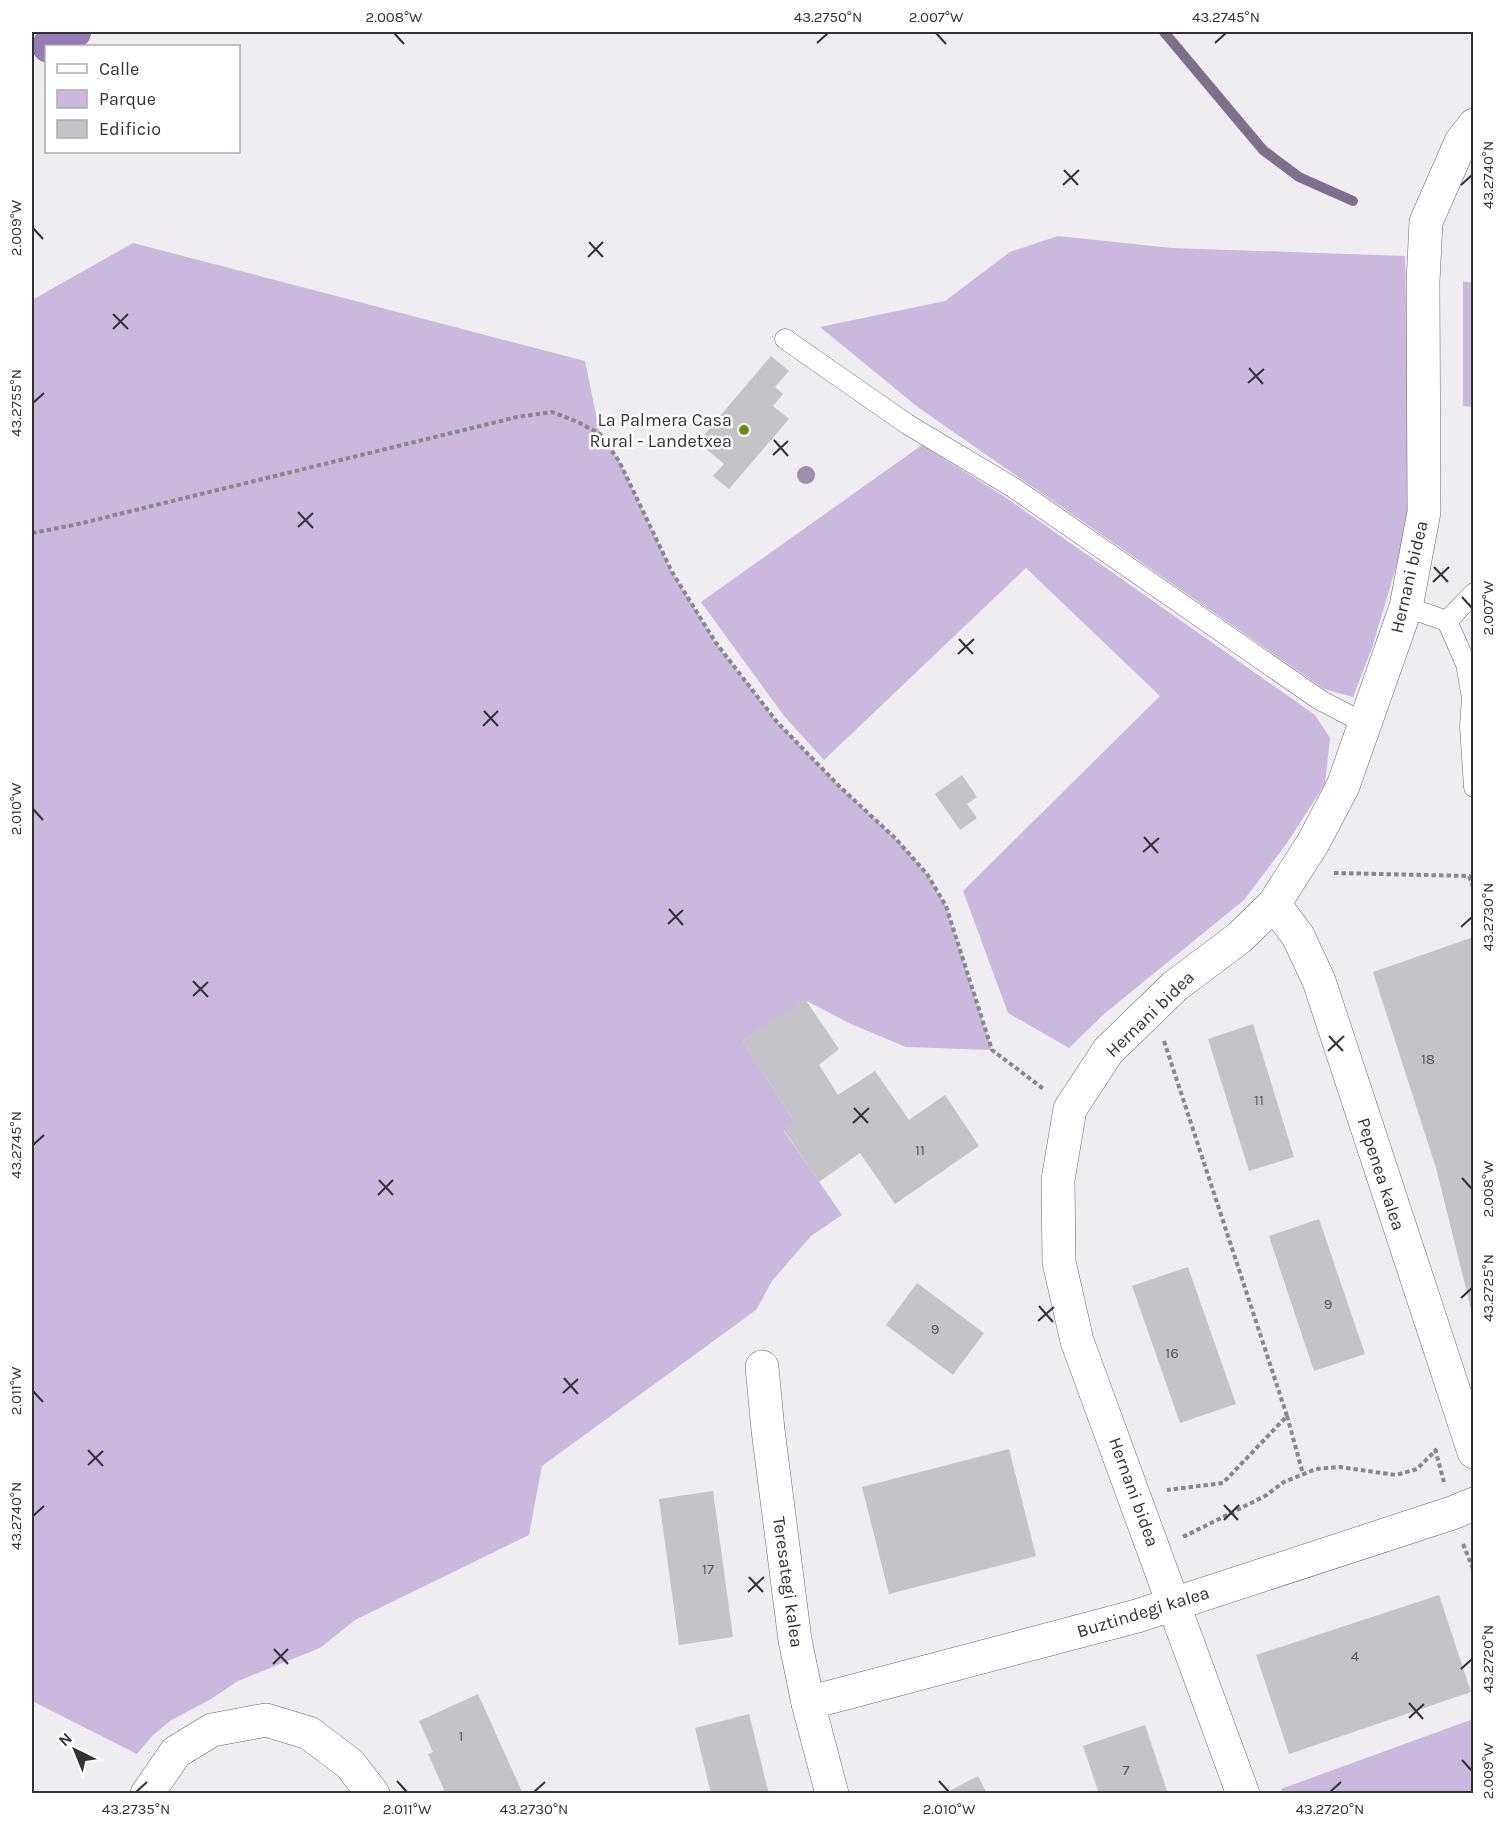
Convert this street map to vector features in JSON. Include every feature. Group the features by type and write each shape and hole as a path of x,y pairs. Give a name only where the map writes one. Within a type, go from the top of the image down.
{"highway":[{"path":"51,45 74,32"},
{"path":"32,57 45,49"}],"street":[{"name":"Hernani bidea","path":"1243,1794 1077,1341 1059,1263 1058,1180 1070,1109 1108,1051 1175,986 1239,938 1274,904 1313,843 1343,786 1406,607 1424,512 1426,222 1461,142 1473,125"},
{"name":"Pepenea kalea","path":"1274,904 1298,936 1319,981 1471,1444"},
{"name":"Teresategi kalea","path":"762,1367 780,1536 795,1640 808,1702 832,1794"},
{"name":"Buztindegi kalea","path":"808,1702 1175,1604 1452,1513 1473,1504"},
{"path":"147,1794 176,1752 203,1735 212,1730 266,1720 309,1732 350,1764 373,1794"}],"lane":[{"path":"785,339 907,424 1014,488 1320,700 1365,723"},
{"path":"1447,621 1473,593"},
{"path":"1406,607 1447,621 1466,664 1472,698 1470,726 1473,787"}],"path":[{"path":"32,533 75,525 518,417 552,412 600,434 619,461 672,572 716,643 777,722 839,786 895,838 927,874 946,906 992,1050 1070,1109"},
{"path":"1324,873 1469,876 1473,889"},
{"path":"1163,1040 1287,1416 1303,1474"},
{"path":"1170,1500 1166,1490 1223,1483 1287,1416"},
{"path":"1147,1529 1179,1520 1185,1536 1265,1496 1284,1482 1316,1469 1340,1467 1396,1475 1417,1469 1436,1450 1471,1444"}],"green space":[{"path":"1058,236 1172,248 1405,256 1411,516 1372,648 1353,697 1324,689 919,408 820,327 945,301 1010,252"},
{"path":"133,243 585,361 600,434 619,461 672,572 716,643 777,722 839,786 895,838 927,874 946,907 992,1050 906,1047 851,1024 805,1000 743,1041 795,1123 784,1131 842,1215 811,1236 772,1281 756,1310 542,1466 529,1535 355,1620 320,1648 238,1681 211,1699 170,1721 152,1736 137,1754 32,1701 32,300"},
{"path":"1463,281 1473,283 1473,407 1463,406"},
{"path":"922,445 1005,497 1315,715 1330,738 1325,784 1287,843 1244,900 1104,1014 1069,1048 1008,1013 963,891 1160,696 1026,568 824,760 784,716 701,602"},
{"path":"1473,1719 1473,1793 1283,1793 1281,1789"}],"building":[{"name":"La Palmera Casa Rural - Landetxea","path":"771,356 789,371 775,387 783,394 773,406 789,419 729,489 713,476 724,464 698,442"},
{"path":"962,775 977,797 967,804 977,818 960,830 935,794"},
{"path":"1471,938 1474,947 1473,1317 1436,1168 1373,972"},
{"path":"805,999 839,1049 819,1065 838,1095 875,1071 909,1120 945,1095 979,1146 895,1204 860,1153 819,1182 784,1130 795,1123 743,1041"},
{"path":"1253,1024 1294,1157 1249,1171 1208,1039"},
{"path":"1319,1219 1365,1354 1314,1371 1269,1236"},
{"path":"1188,1267 1236,1404 1180,1423 1132,1286"},
{"path":"917,1283 984,1333 953,1375 886,1325"},
{"path":"1009,1449 1036,1556 889,1594 862,1487"},
{"path":"713,1491 733,1637 679,1645 659,1499"},
{"path":"1439,1595 1471,1692 1289,1754 1256,1655"},
{"path":"478,1694 523,1794 446,1794 428,1754 433,1752 419,1721"},
{"path":"749,1714 769,1794 711,1794 695,1728"},
{"path":"1145,1725 1168,1794 1099,1794 1083,1746"},
{"path":"978,1776 987,1794 944,1794"}],"waterway":[{"path":"1164,32 1263,150 1299,177 1353,201"}],"place":[{"name":"La Palmera Casa Rural - Landetxea","path":"744,430"}]}
